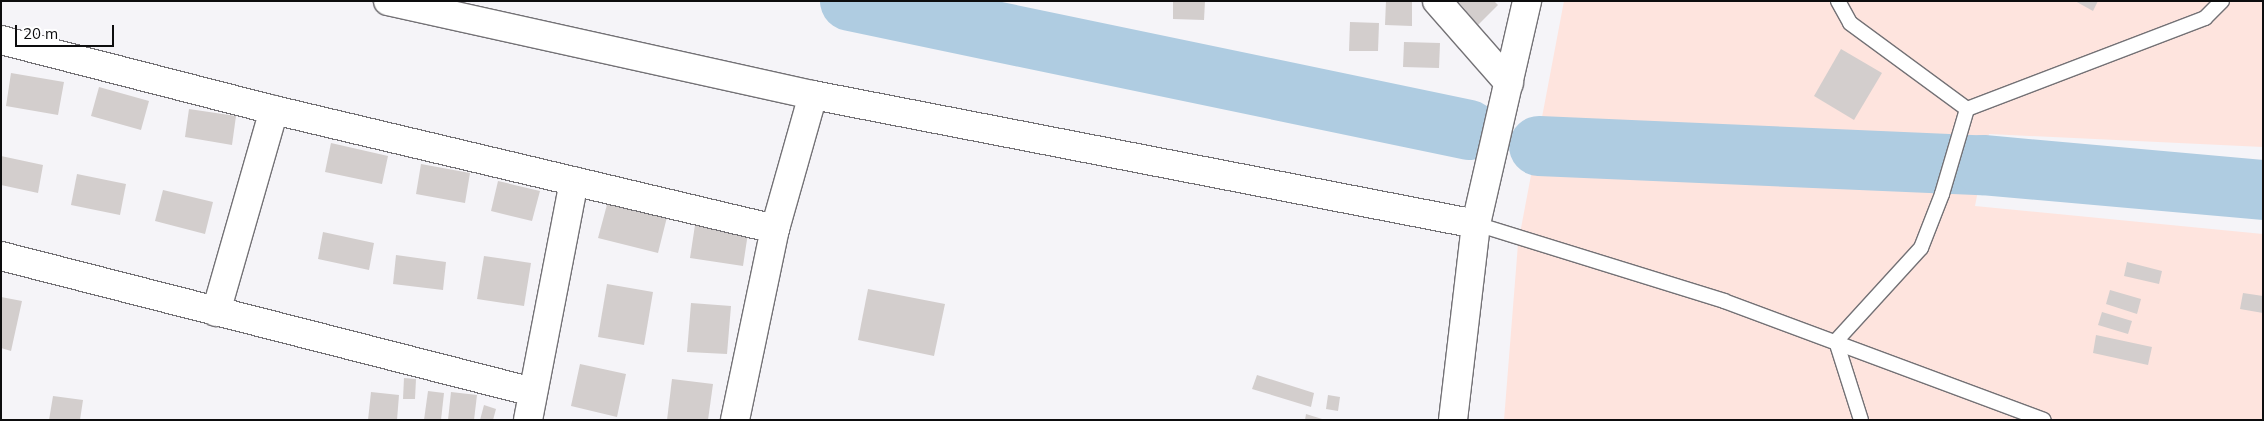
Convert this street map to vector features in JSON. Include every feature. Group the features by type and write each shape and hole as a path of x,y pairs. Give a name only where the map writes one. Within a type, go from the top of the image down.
{"street":[{"path":"388,1 813,95 1476,224"},
{"path":"1437,1 1509,84"},
{"path":"1453,420 1476,224 1527,1"},
{"path":"1,40 274,110 775,229"},
{"path":"735,420 775,229 813,95"},
{"path":"216,312 274,110"},
{"path":"528,420 574,181"},
{"path":"1,256 533,392"}],"lane":[{"path":"1838,1 1850,23 1967,109"},
{"path":"1967,109 2205,18 2222,1"},
{"path":"1836,342 1921,248 1942,194 1967,109"},
{"path":"1476,224 1724,301 2044,420"},
{"path":"1836,342 1861,420"}],"shaded area":[{"path":"1564,1 2263,1 2263,147 1989,134 1975,206 2263,234 2263,420 1504,420 1518,244"}],"building":[{"path":"1173,1 1205,1 1204,20 1173,19"},
{"path":"1386,1 1412,1 1412,26 1385,25"},
{"path":"1458,1 1494,1 1498,5 1478,25"},
{"path":"2075,1 2098,1 2093,11"},
{"path":"1350,22 1379,23 1378,51 1349,51"},
{"path":"1404,42 1440,43 1439,68 1403,67"},
{"path":"1841,49 1882,73 1854,120 1814,96"},
{"path":"11,73 64,82 58,115 6,106"},
{"path":"99,87 149,101 141,130 91,116"},
{"path":"189,109 236,116 232,145 185,137"},
{"path":"331,143 388,156 382,184 325,172"},
{"path":"1,156 43,165 38,193 1,185"},
{"path":"421,164 470,173 465,203 416,194"},
{"path":"77,174 126,184 120,215 71,205"},
{"path":"498,181 540,191 532,221 491,211"},
{"path":"163,190 213,202 205,234 155,221"},
{"path":"608,201 667,217 658,253 598,238"},
{"path":"695,225 748,233 743,266 690,258"},
{"path":"323,232 374,243 369,270 318,259"},
{"path":"396,255 446,262 443,290 393,284"},
{"path":"484,256 531,263 524,306 477,299"},
{"path":"2127,262 2162,271 2159,284 2124,276"},
{"path":"607,284 653,292 644,345 598,337"},
{"path":"868,289 945,304 934,356 858,340"},
{"path":"2110,290 2141,299 2137,314 2106,304"},
{"path":"2243,293 2263,296 2263,313 2240,309"},
{"path":"1,297 22,301 11,351 1,348"},
{"path":"691,303 731,306 727,354 687,352"},
{"path":"2102,312 2132,321 2128,334 2098,325"},
{"path":"2096,335 2152,347 2148,365 2093,353"},
{"path":"580,364 626,374 617,417 571,406"},
{"path":"1257,375 1314,393 1311,407 1252,389"},
{"path":"404,378 416,379 415,399 403,399"},
{"path":"672,379 713,384 708,420 667,420"},
{"path":"428,391 444,393 441,420 424,420"},
{"path":"371,392 399,395 397,420 368,420"},
{"path":"451,392 477,395 474,420 448,420"},
{"path":"1328,395 1340,397 1338,411 1326,409"},
{"path":"53,396 83,400 80,420 49,420"},
{"path":"484,405 496,409 493,420 480,420"},
{"path":"1306,414 1322,419 1322,420 1305,420"}],"waterway":[{"path":"850,1 1469,130"},
{"path":"1539,146 1983,165 2263,190"}]}
